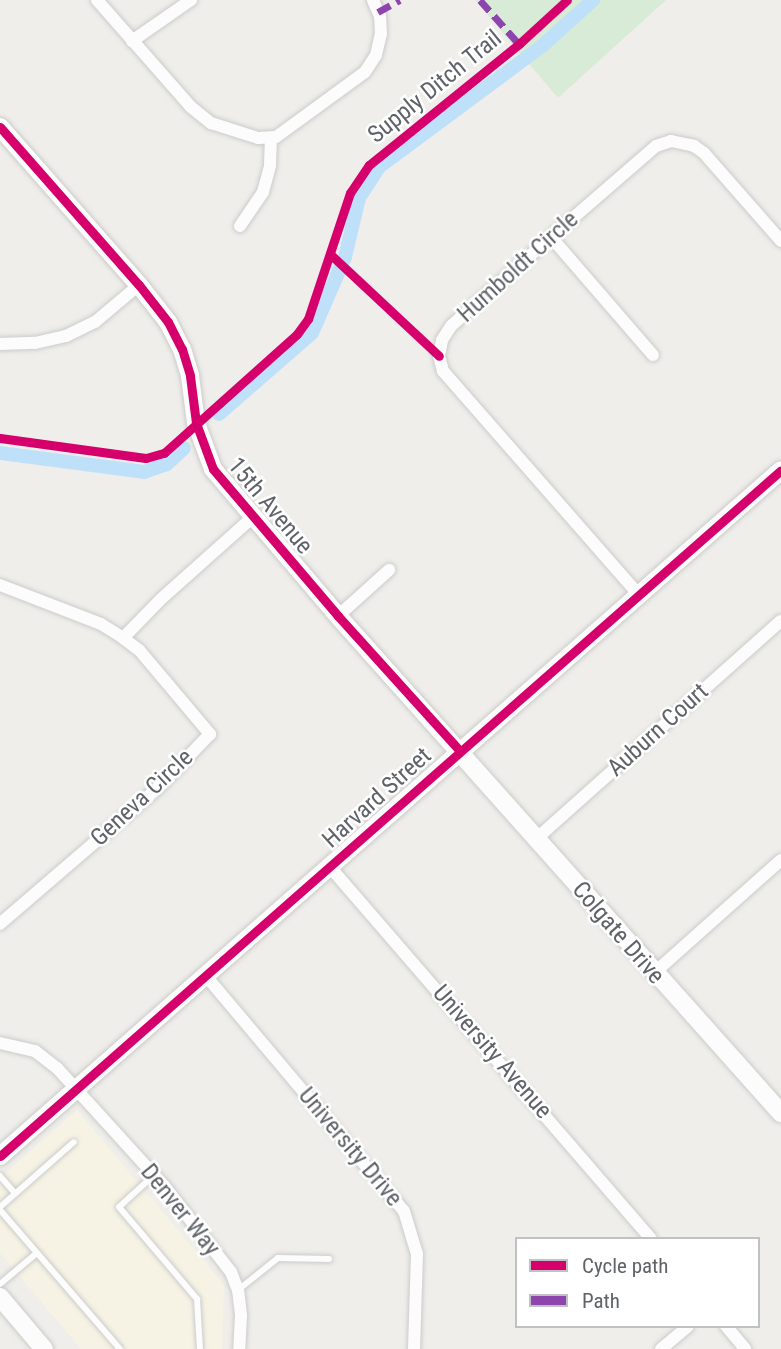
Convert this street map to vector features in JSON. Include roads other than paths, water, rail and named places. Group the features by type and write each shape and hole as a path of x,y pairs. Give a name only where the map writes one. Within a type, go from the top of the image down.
{"street":[{"path":"97,0 191,107 211,123 258,138 271,138 296,124 365,72 376,55 381,34 380,16 373,0"},
{"path":"132,41 191,0"},
{"name":"15th Avenue","path":"0,128 139,285 167,322 182,349 190,376 196,423 213,469 338,616 459,750"},
{"path":"240,226 263,192 270,165 271,138"},
{"name":"Humboldt Circle","path":"639,595 443,370 439,356 442,340 451,326 656,146 678,141 704,153 781,241"},
{"path":"551,237 653,355"},
{"path":"0,344 35,343 66,336 95,321 139,285"},
{"name":"Harvard Street","path":"0,1156 330,867 459,750 781,470"},
{"path":"124,638 160,599 252,517"},
{"path":"338,616 389,570"},
{"name":"Geneva Circle","path":"0,585 90,619 124,638 140,651 210,734 159,787 0,924"},
{"name":"Auburn Court","path":"536,839 781,621"},
{"name":"Colgate Drive","path":"459,750 654,973 778,1104"},
{"path":"654,973 781,860"},
{"name":"University Avenue","path":"330,867 649,1237"},
{"name":"University Drive","path":"206,976 404,1211 417,1254 414,1349"},
{"name":"Denver Way","path":"0,1043 35,1051 57,1068 154,1175 231,1272 238,1290 242,1316 239,1349"},
{"path":"0,1297 44,1349"},
{"path":"661,1349 686,1328"},
{"path":"728,1328 745,1349"}],"lane":[{"path":"74,1142 0,1209 120,1349"},
{"path":"154,1175 119,1207 197,1300 200,1349"},
{"path":"0,1177 15,1194"},
{"path":"0,1284 37,1253"},
{"path":"238,1290 278,1258 328,1259"}],"waterway":[{"path":"219,414 312,333 345,257 359,198 379,167 542,46 593,0"},
{"path":"0,453 144,472 167,464 184,448"}]}
